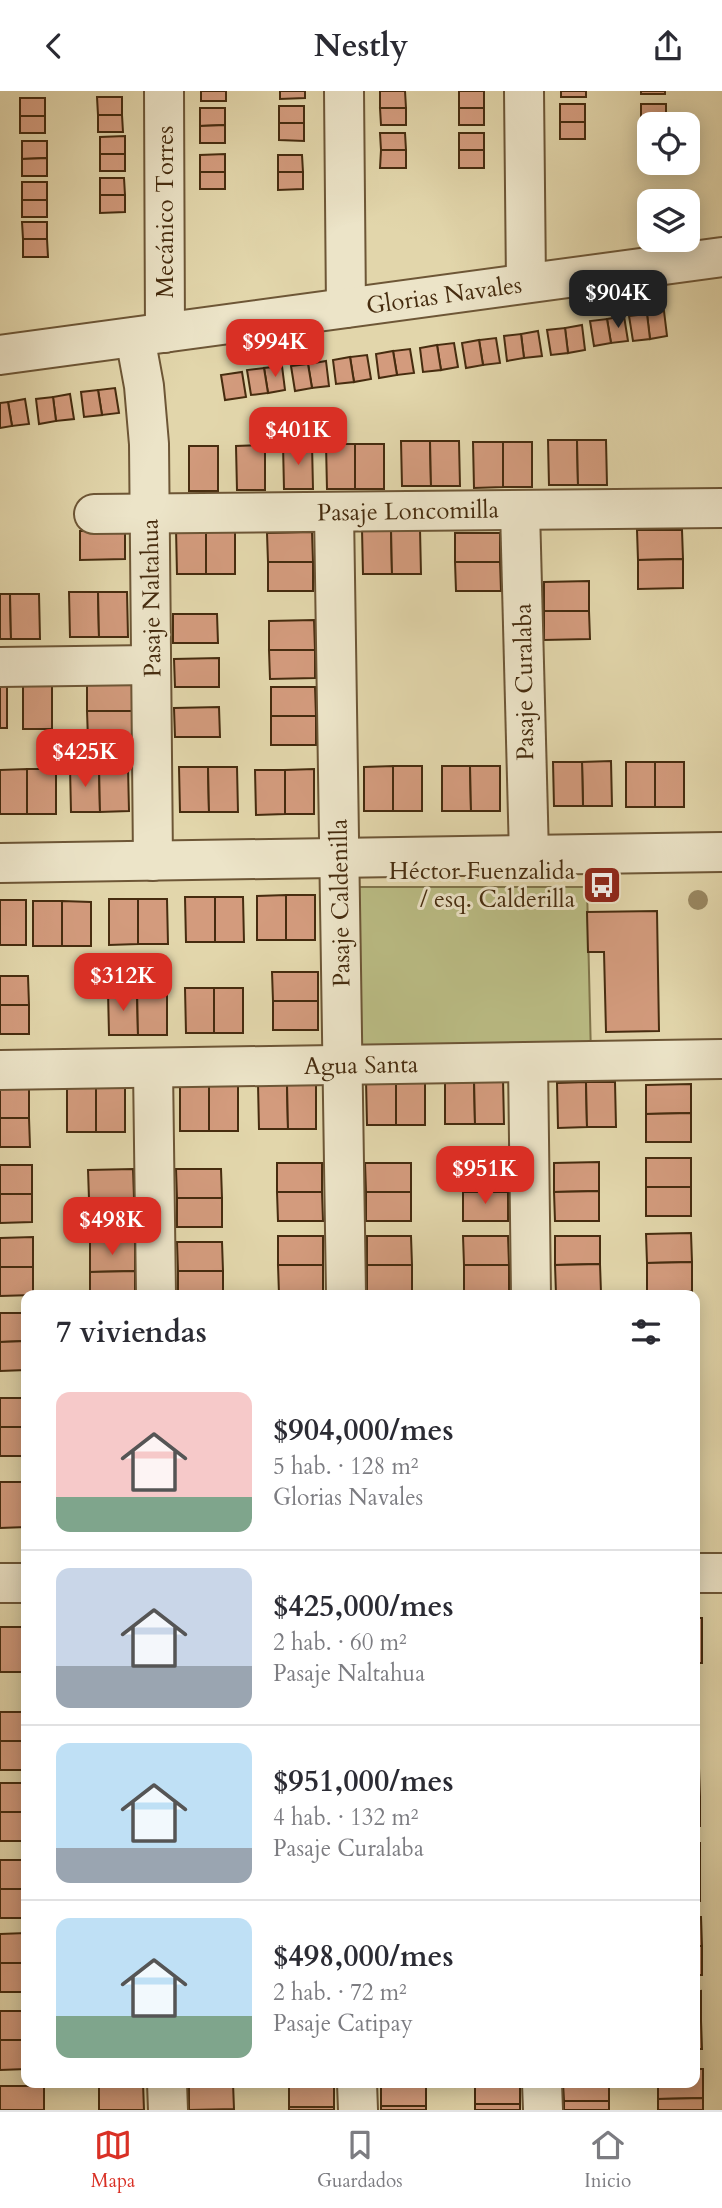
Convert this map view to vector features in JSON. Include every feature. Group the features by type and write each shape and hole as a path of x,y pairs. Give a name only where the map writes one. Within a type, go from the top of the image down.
{"street":[{"name":"Mecánico Torres","path":"150,335 164,91"},
{"path":"344,91 346,308"},
{"path":"524,91 526,283"},
{"name":"Glorias Navales","path":"0,355 722,257"},
{"name":"Pasaje Naltahua","path":"150,335 144,386 148,424 150,513 153,861"},
{"name":"Pasaje Loncomilla","path":"94,514 722,507"},
{"name":"Pasaje Curalaba","path":"520,510 528,855"},
{"name":"Pasaje Caldenilla","path":"334,512 346,1290"},
{"path":"0,667 151,665"},
{"path":"0,863 722,852"},
{"name":"Agua Santa","path":"0,1070 722,1059"},
{"path":"528,1062 531,1290"},
{"path":"153,1068 156,1290"},
{"path":"700,1573 722,1573"},
{"path":"0,1583 21,1583"},
{"path":"167,2088 168,2110"},
{"path":"357,2088 358,2110"},
{"path":"542,2088 542,2110"}],"green space":[{"path":"356,887 587,887 591,1057 359,1056"}],"building":[{"path":"201,91 226,91 226,101 201,101"},
{"path":"280,91 305,91 305,98 280,99"},
{"path":"380,91 405,91 406,108 380,108"},
{"path":"459,91 484,91 484,108 459,108"},
{"path":"561,91 586,91 586,97 561,97"},
{"path":"641,91 665,91 665,94 641,94"},
{"path":"97,97 122,97 122,115 98,115"},
{"path":"20,98 45,98 45,116 20,116"},
{"path":"560,104 585,104 585,122 560,122"},
{"path":"641,104 666,104 666,112 641,112"},
{"path":"279,106 304,106 304,123 279,123"},
{"path":"200,108 225,108 225,125 200,126"},
{"path":"380,108 406,108 406,125 381,125"},
{"path":"459,108 484,108 484,125 459,125"},
{"path":"98,115 122,115 123,132 98,132"},
{"path":"20,116 45,116 45,133 20,133"},
{"path":"560,122 585,122 585,139 560,139"},
{"path":"279,123 304,123 304,141 279,140"},
{"path":"225,125 225,143 200,143 200,126"},
{"path":"380,133 405,133 406,150 381,150"},
{"path":"459,133 484,133 484,150 459,150"},
{"path":"125,136 125,154 100,154 100,137"},
{"path":"22,141 47,141 47,158 22,159"},
{"path":"381,150 406,150 406,168 380,168"},
{"path":"459,150 484,150 484,168 459,168"},
{"path":"100,154 125,154 125,171 100,171"},
{"path":"225,154 225,172 200,172 200,155"},
{"path":"278,155 302,155 303,172 278,172"},
{"path":"47,158 47,176 22,176 22,159"},
{"path":"200,172 225,172 225,189 200,189"},
{"path":"278,172 303,172 303,189 278,190"},
{"path":"100,178 124,178 125,195 100,195"},
{"path":"22,182 47,182 47,200 22,200"},
{"path":"100,195 125,195 125,212 100,213"},
{"path":"22,200 47,200 47,217 22,217"},
{"path":"22,222 47,222 47,239 23,239"},
{"path":"23,239 47,239 48,257 23,257"},
{"path":"664,311 667,336 650,339 647,314"},
{"path":"647,314 650,339 633,341 629,316"},
{"path":"624,316 628,341 611,343 607,319"},
{"path":"607,319 611,343 594,346 590,321"},
{"path":"582,325 585,350 568,353 565,328"},
{"path":"565,328 568,353 551,355 547,330"},
{"path":"538,331 542,356 524,358 521,334"},
{"path":"521,334 524,358 507,361 504,336"},
{"path":"496,338 500,363 483,365 479,340"},
{"path":"479,340 483,365 466,368 462,343"},
{"path":"454,343 458,367 441,370 437,345"},
{"path":"437,345 441,370 423,372 420,348"},
{"path":"410,349 414,373 397,375 393,351"},
{"path":"393,351 397,375 379,378 376,354"},
{"path":"367,355 371,379 354,382 350,357"},
{"path":"350,357 354,382 336,384 333,360"},
{"path":"326,361 329,386 312,388 308,364"},
{"path":"308,364 312,388 295,391 291,366"},
{"path":"282,366 285,390 268,393 264,368"},
{"path":"264,368 268,393 251,395 247,370"},
{"path":"242,372 246,397 225,400 221,375"},
{"path":"115,388 119,413 102,415 98,390"},
{"path":"98,390 102,415 84,417 81,392"},
{"path":"70,394 74,419 56,421 53,397"},
{"path":"53,397 56,421 39,424 36,399"},
{"path":"25,399 29,424 12,426 8,402"},
{"path":"8,402 12,426 0,428 0,403"},
{"path":"548,440 577,440 578,485 549,485"},
{"path":"577,440 606,440 607,485 578,485"},
{"path":"401,441 430,441 431,486 402,486"},
{"path":"430,441 459,441 460,486 431,486"},
{"path":"473,442 503,442 503,487 474,488"},
{"path":"503,442 532,442 532,487 503,487"},
{"path":"283,444 312,444 313,489 284,489"},
{"path":"326,444 355,444 355,489 327,489"},
{"path":"355,444 384,444 384,489 355,489"},
{"path":"265,445 265,490 237,490 236,446"},
{"path":"189,446 218,446 218,491 189,491"},
{"path":"176,529 206,529 206,574 177,574"},
{"path":"206,529 235,529 235,574 206,574"},
{"path":"362,529 391,529 392,574 363,574"},
{"path":"391,529 420,529 421,574 392,574"},
{"path":"125,530 125,559 80,560 80,531"},
{"path":"637,530 682,530 683,559 638,560"},
{"path":"312,532 313,562 268,562 267,533"},
{"path":"455,533 500,533 500,562 455,562"},
{"path":"683,559 683,588 638,589 638,560"},
{"path":"268,562 313,562 313,591 268,591"},
{"path":"455,562 500,562 501,591 456,591"},
{"path":"589,581 589,611 544,611 544,582"},
{"path":"69,592 98,592 99,637 70,637"},
{"path":"98,592 127,592 128,637 99,637"},
{"path":"0,594 10,594 11,639 0,639"},
{"path":"10,594 39,594 40,639 11,639"},
{"path":"544,611 589,611 590,639 544,640"},
{"path":"173,614 217,614 218,643 173,643"},
{"path":"314,620 315,650 269,650 269,621"},
{"path":"269,650 315,650 315,678 270,679"},
{"path":"219,658 219,687 175,687 174,659"},
{"path":"87,682 132,682 133,711 87,711"},
{"path":"0,683 7,683 7,728 0,728"},
{"path":"52,683 52,729 23,729 23,684"},
{"path":"271,687 315,687 316,716 271,716"},
{"path":"219,707 220,737 175,737 174,708"},
{"path":"87,711 133,711 133,740 88,740"},
{"path":"271,716 316,716 316,745 271,745"},
{"path":"611,761 612,806 583,806 582,762"},
{"path":"553,762 582,762 583,806 554,806"},
{"path":"626,762 655,762 655,807 626,807"},
{"path":"655,762 684,762 684,807 655,807"},
{"path":"393,766 422,766 422,811 393,811"},
{"path":"393,766 393,811 364,811 364,767"},
{"path":"442,766 470,766 471,811 442,811"},
{"path":"470,766 500,766 500,811 471,811"},
{"path":"70,767 99,767 100,812 71,812"},
{"path":"99,767 128,767 129,811 100,812"},
{"path":"179,767 208,767 209,812 180,812"},
{"path":"208,767 237,767 238,812 209,812"},
{"path":"27,769 27,814 0,814 0,770"},
{"path":"27,769 56,769 56,814 27,814"},
{"path":"314,769 314,814 285,814 285,770"},
{"path":"255,770 285,770 285,814 256,815"},
{"path":"286,895 286,940 257,940 257,896"},
{"path":"286,895 315,895 315,940 286,940"},
{"path":"185,897 215,897 215,942 186,942"},
{"path":"215,897 243,897 244,942 215,942"},
{"path":"109,899 138,899 138,944 109,945"},
{"path":"138,899 167,899 168,944 138,944"},
{"path":"0,900 26,900 26,945 0,945"},
{"path":"33,901 62,901 62,946 33,946"},
{"path":"62,901 91,902 91,946 62,946"},
{"path":"657,911 659,1031 606,1032 604,952 588,952 587,912"},
{"path":"272,972 318,972 318,1001 273,1001"},
{"path":"0,976 28,976 29,1005 0,1005"},
{"path":"185,988 214,988 214,1033 186,1033"},
{"path":"214,988 243,988 243,1033 214,1033"},
{"path":"137,990 138,1035 109,1035 108,991"},
{"path":"137,990 167,990 167,1035 138,1035"},
{"path":"273,1001 318,1001 318,1030 273,1030"},
{"path":"0,1005 29,1005 29,1034 0,1034"},
{"path":"445,1079 474,1079 475,1124 445,1124"},
{"path":"474,1079 503,1079 504,1124 475,1124"},
{"path":"366,1080 396,1080 396,1125 367,1125"},
{"path":"396,1080 425,1080 425,1125 396,1125"},
{"path":"586,1082 587,1127 558,1128 557,1083"},
{"path":"586,1082 615,1082 616,1127 587,1127"},
{"path":"258,1084 287,1084 288,1129 259,1129"},
{"path":"287,1084 316,1084 316,1129 288,1129"},
{"path":"691,1084 691,1113 646,1114 646,1085"},
{"path":"125,1086 125,1132 96,1132 96,1087"},
{"path":"180,1086 209,1086 209,1131 180,1131"},
{"path":"209,1086 238,1086 238,1131 209,1131"},
{"path":"67,1087 96,1087 96,1132 67,1132"},
{"path":"0,1089 29,1089 29,1118 0,1118"},
{"path":"691,1113 691,1142 646,1142 646,1114"},
{"path":"0,1118 29,1118 30,1147 0,1147"},
{"path":"646,1158 691,1158 691,1187 646,1187"},
{"path":"599,1162 599,1191 554,1192 554,1163"},
{"path":"277,1163 322,1163 322,1192 277,1192"},
{"path":"365,1163 411,1163 411,1192 366,1192"},
{"path":"463,1163 507,1163 508,1192 463,1192"},
{"path":"0,1165 32,1165 32,1194 0,1194"},
{"path":"133,1169 134,1198 89,1199 88,1170"},
{"path":"176,1169 221,1169 222,1198 177,1198"},
{"path":"646,1187 691,1187 691,1216 646,1216"},
{"path":"599,1191 599,1221 555,1221 554,1192"},
{"path":"277,1192 322,1192 323,1221 278,1221"},
{"path":"366,1192 411,1192 411,1221 366,1221"},
{"path":"463,1192 508,1192 508,1221 463,1221"},
{"path":"0,1194 32,1194 32,1222 0,1223"},
{"path":"134,1198 134,1227 89,1228 89,1199"},
{"path":"177,1198 222,1198 222,1227 177,1227"},
{"path":"691,1233 692,1262 647,1263 646,1234"},
{"path":"278,1236 323,1236 323,1265 278,1265"},
{"path":"367,1236 411,1236 412,1265 367,1265"},
{"path":"463,1236 508,1236 509,1265 464,1265"},
{"path":"555,1236 600,1236 600,1264 555,1265"},
{"path":"33,1237 33,1267 0,1267 0,1238"},
{"path":"90,1242 135,1242 135,1271 90,1272"},
{"path":"177,1242 222,1242 223,1271 178,1271"},
{"path":"692,1262 692,1290 647,1290 647,1263"},
{"path":"600,1264 601,1290 556,1290 555,1265"},
{"path":"278,1265 323,1265 323,1290 279,1290"},
{"path":"367,1265 412,1265 412,1290 367,1290"},
{"path":"464,1265 509,1265 509,1290 464,1290"},
{"path":"0,1267 33,1267 33,1290 21,1290 21,1295 0,1296"},
{"path":"135,1271 135,1290 90,1290 90,1272"},
{"path":"178,1271 223,1271 223,1290 178,1290"},
{"path":"0,1313 21,1313 21,1341 0,1342"},
{"path":"21,1341 21,1370 0,1371 0,1342"},
{"path":"0,1398 21,1398 21,1427 0,1427"},
{"path":"0,1427 21,1427 21,1456 0,1456"},
{"path":"0,1482 21,1482 21,1527 0,1528"},
{"path":"700,1618 702,1618 700,1663"},
{"path":"0,1627 21,1627 21,1672 0,1672"},
{"path":"0,1712 21,1712 21,1741 0,1741"},
{"path":"0,1741 21,1741 21,1770 0,1770"},
{"path":"0,1783 21,1783 21,1812 0,1812"},
{"path":"0,1812 21,1812 21,1841 0,1841"},
{"path":"0,1860 21,1860 21,1889 0,1889"},
{"path":"0,1889 21,1889 21,1918 0,1918"},
{"path":"700,1917 701,1917 700,1946"},
{"path":"21,1933 21,1963 0,1963 0,1934"},
{"path":"700,1946 702,1946 700,1975"},
{"path":"0,1963 21,1963 21,1992 0,1992"},
{"path":"0,2011 21,2011 21,2040 0,2040"},
{"path":"700,2021 701,2021 700,2049"},
{"path":"0,2040 21,2040 21,2069 0,2070"},
{"path":"700,2069 703,2069 703,2098 658,2099 658,2088 700,2088"},
{"path":"0,2086 44,2088 44,2110 0,2110"},
{"path":"99,2088 143,2088 144,2110 99,2110"},
{"path":"189,2088 233,2088 234,2109 189,2110"},
{"path":"289,2088 334,2088 334,2107 289,2107"},
{"path":"381,2088 426,2088 426,2106 381,2106"},
{"path":"475,2088 520,2088 520,2104 475,2104"},
{"path":"563,2088 609,2088 609,2101 564,2101"},
{"path":"703,2098 703,2110 658,2110 658,2099"},
{"path":"564,2101 609,2101 609,2110 564,2110"},
{"path":"475,2104 520,2104 520,2110 475,2110"},
{"path":"381,2106 426,2106 426,2110 381,2110"},
{"path":"289,2107 334,2107 334,2110 289,2110"}],"place":[{"name":"Héctor Fuenzalida / esq. Calderilla","path":"602,885"}]}
